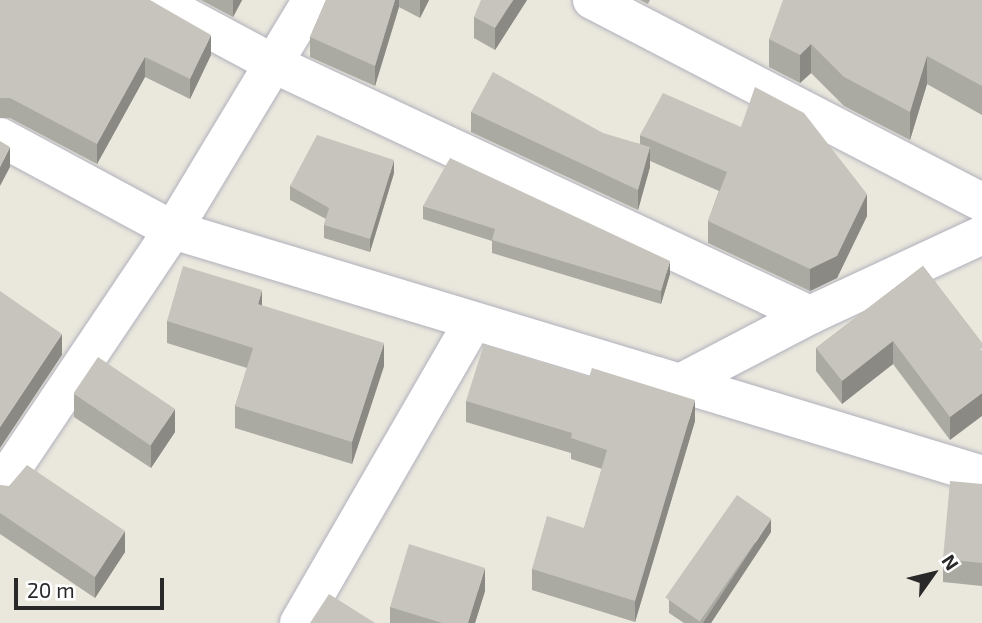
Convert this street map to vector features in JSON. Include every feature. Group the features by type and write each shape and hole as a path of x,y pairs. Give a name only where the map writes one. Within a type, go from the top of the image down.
{"street":[{"path":"155,0 276,65 810,315"},
{"path":"0,487 173,230 276,65 312,0"},
{"path":"592,0 982,202"},
{"path":"0,137 173,230 982,475"},
{"path":"680,383 810,315 982,235"},
{"path":"299,623 473,322"}],"building":[{"path":"0,0 150,0 211,35 190,79 145,57 97,144 10,98 0,98"},
{"path":"326,0 395,0 375,66 310,37"},
{"path":"481,0 513,0 495,28 474,17"},
{"path":"783,0 982,0 982,86 927,56 910,112 844,77 811,44 800,55 769,39"},
{"path":"493,72 603,133 650,147 638,190 471,112"},
{"path":"755,87 804,113 867,194 837,256 810,269 708,221 727,172 640,135 663,93 741,127"},
{"path":"317,135 394,160 370,239 324,225 329,208 290,186"},
{"path":"0,141 10,147 0,167"},
{"path":"450,158 670,261 661,291 492,240 495,229 423,206"},
{"path":"183,266 262,290 258,304 384,343 352,442 235,406 253,348 167,321"},
{"path":"923,266 982,343 982,393 950,417 893,341 842,381 816,348"},
{"path":"0,291 62,334 0,427"},
{"path":"484,344 589,377 592,368 695,400 635,601 532,569 547,516 584,528 607,450 571,438 572,433 466,401"},
{"path":"98,357 175,409 150,445 73,393"},
{"path":"27,465 125,531 95,577 0,513 0,485 9,486"},
{"path":"950,481 982,484 982,563 943,559"},
{"path":"737,495 771,519 700,621 665,597"},
{"path":"409,544 485,568 468,623 442,623 390,607"},
{"path":"329,594 375,623 310,623"}]}
